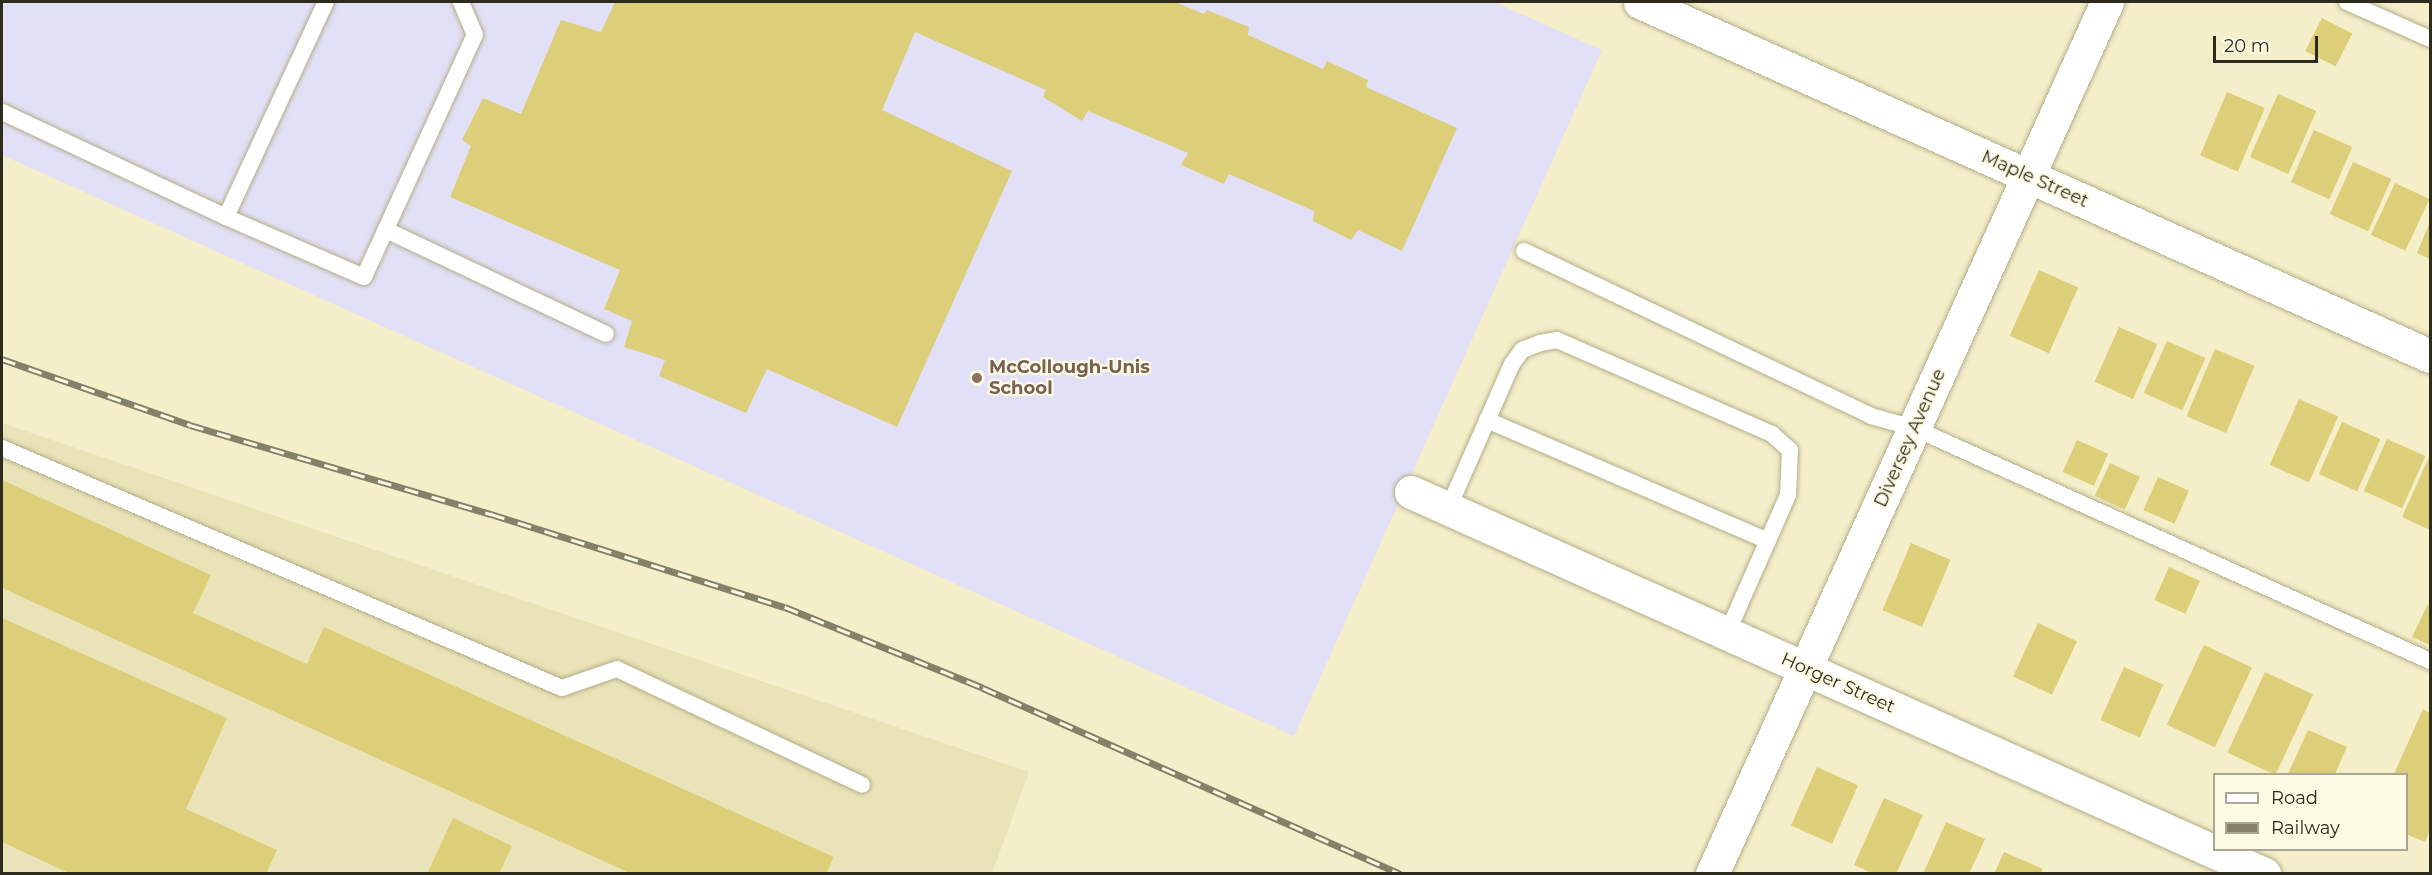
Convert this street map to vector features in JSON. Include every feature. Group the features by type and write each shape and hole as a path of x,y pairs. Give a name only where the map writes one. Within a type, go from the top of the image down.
{"street":[{"name":"Maple Street","path":"1640,2 2430,356"},
{"name":"Diversey Avenue","path":"1712,873 2107,2"},
{"name":"Horger Street","path":"1411,492 2213,850"},
{"name":"Horger Street","path":"2215,851 2264,873"}],"lane":[{"path":"226,217 327,2"},
{"path":"2,112 226,217 364,277 475,35 461,2"},
{"path":"2348,2 2430,39"},
{"path":"386,230 606,334"},
{"path":"1524,251 1871,416 1914,428 2430,661"},
{"path":"1448,509 1512,364 1522,350 1557,340 1772,434 1790,450 1788,495 1726,633"},
{"path":"1487,420 1768,541"},
{"path":"2,448 562,688 617,669 862,785"}],"shaded area":[{"name":"McCollough-Unis School","path":"2,2 1494,2 1602,50 1294,736 2,155"},
{"path":"2,423 1029,772 992,873 2,874"}],"building":[{"path":"615,2 1175,2 1204,14 1207,10 1249,27 1248,35 1323,69 1327,61 1368,80 1366,87 1457,128 1402,251 1358,230 1351,240 1313,221 1314,211 1229,174 1224,184 1181,165 1188,153 1088,111 1082,121 1043,97 1046,90 915,32 882,110 1012,171 897,427 767,369 746,413 659,376 665,360 624,347 632,321 604,309 620,270 450,197 471,146 462,140 483,98 521,114 561,20 601,32"},
{"path":"2322,18 2352,33 2335,66 2305,51"},
{"path":"2227,92 2265,108 2238,172 2200,156"},
{"path":"2278,94 2316,111 2288,174 2250,157"},
{"path":"2314,130 2352,147 2329,199 2291,182"},
{"path":"2353,162 2391,179 2368,231 2330,214"},
{"path":"2395,183 2429,199 2405,251 2371,235"},
{"path":"2430,222 2430,259 2417,253"},
{"path":"2039,270 2078,287 2049,353 2010,336"},
{"path":"2119,327 2157,344 2133,399 2095,382"},
{"path":"2167,341 2205,358 2182,410 2144,393"},
{"path":"2215,349 2255,366 2226,433 2186,416"},
{"path":"2299,399 2338,416 2309,482 2270,465"},
{"path":"2342,422 2380,439 2357,491 2319,474"},
{"path":"2387,439 2425,456 2402,508 2364,491"},
{"path":"2077,440 2108,454 2094,486 2063,472"},
{"path":"2430,455 2430,530 2402,517"},
{"path":"2110,463 2140,477 2125,510 2095,496"},
{"path":"2158,477 2189,491 2174,524 2143,510"},
{"path":"2,480 211,575 193,613 307,664 324,627 834,857 826,874 632,874 2,588"},
{"path":"1911,543 1951,560 1922,627 1882,610"},
{"path":"2169,567 2200,581 2185,614 2154,600"},
{"path":"2428,604 2430,606 2430,645 2412,637"},
{"path":"2,618 227,718 186,809 277,850 266,874 71,874 2,842"},
{"path":"2038,623 2077,641 2052,695 2013,676"},
{"path":"2204,645 2252,667 2215,747 2167,725"},
{"path":"2124,667 2163,684 2140,737 2100,720"},
{"path":"2265,672 2313,694 2276,773 2271,773 2227,753"},
{"path":"2423,709 2430,713 2430,830 2425,842 2408,835 2408,773 2394,773"},
{"path":"2308,730 2347,747 2335,773 2288,773"},
{"path":"1817,767 1858,785 1832,844 1791,825"},
{"path":"1884,798 1923,815 1896,874 1874,874 1854,865"},
{"path":"453,818 512,846 499,874 427,874"},
{"path":"1946,822 1985,839 1969,874 1923,874"},
{"path":"2004,852 2043,869 2040,874 1994,874"}],"railway":[{"path":"2,359 190,425 491,514 785,607 983,688 1400,874"}],"place":[{"name":"McCollough-Unis School","path":"977,378"}]}
